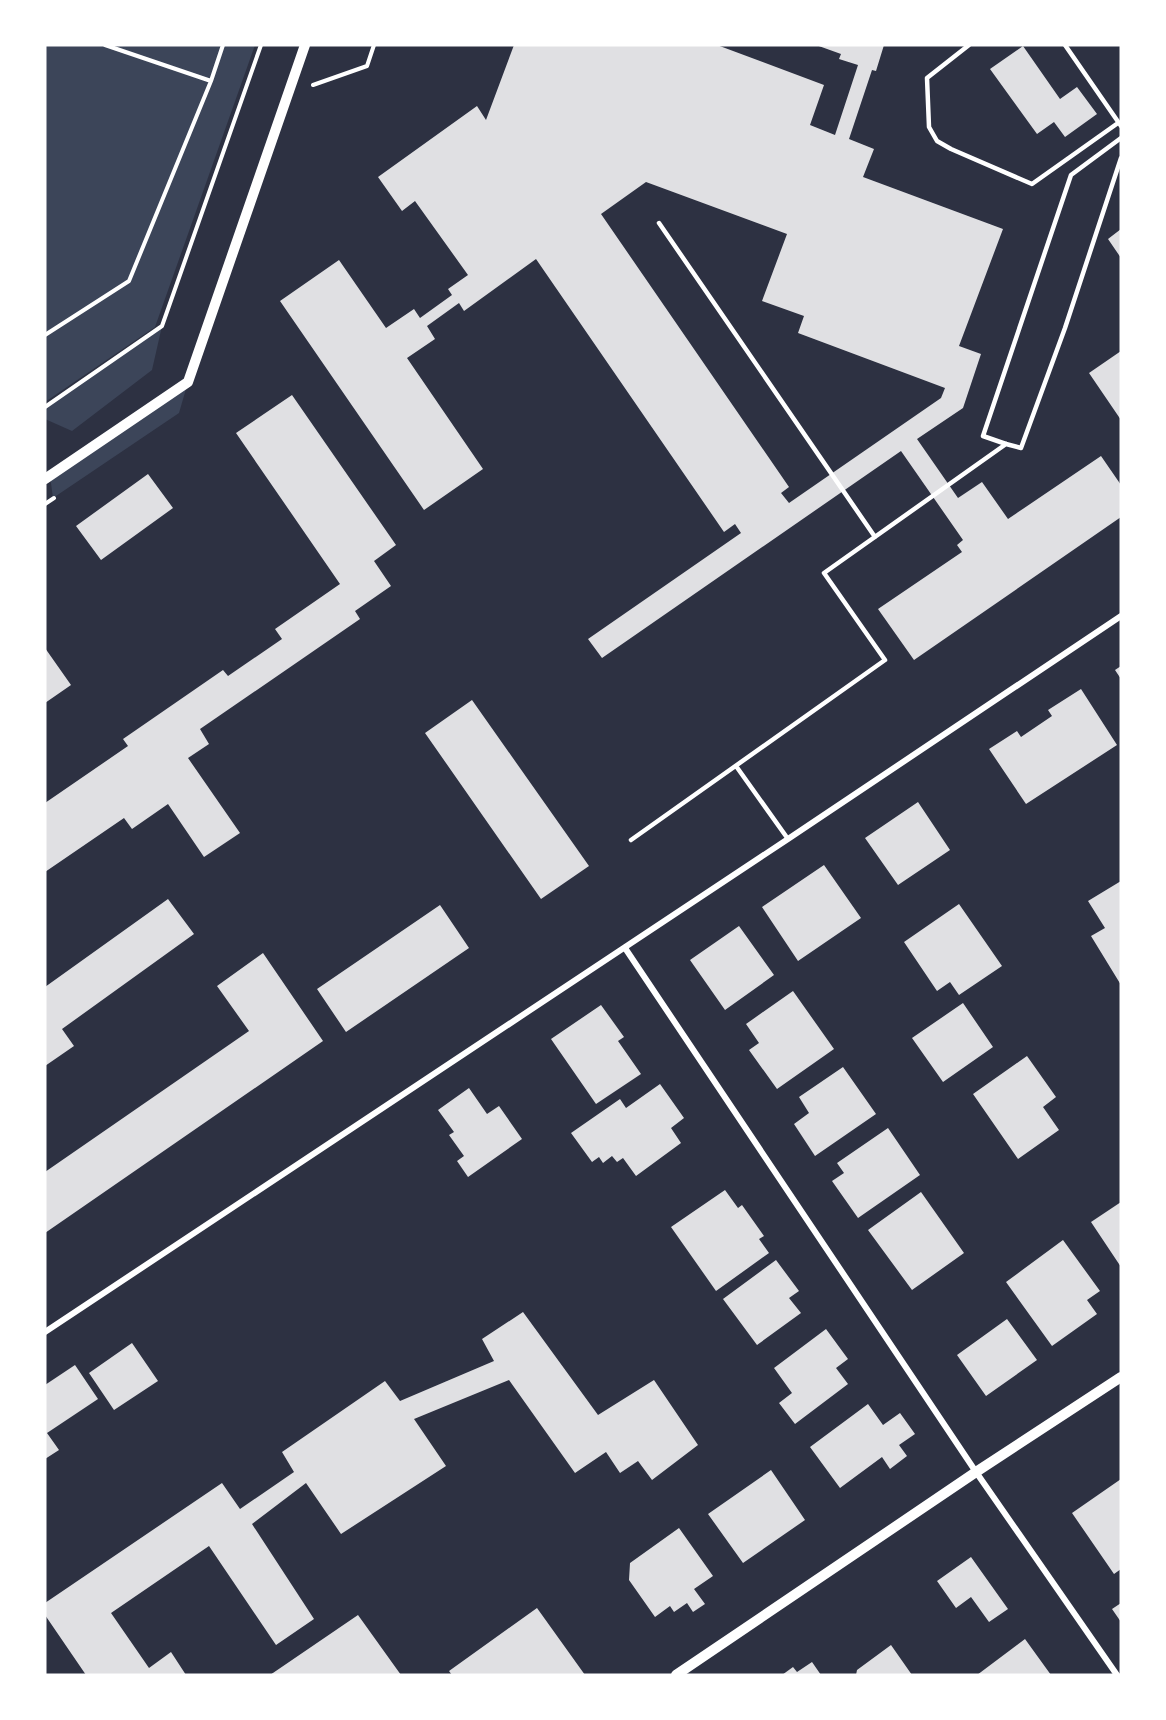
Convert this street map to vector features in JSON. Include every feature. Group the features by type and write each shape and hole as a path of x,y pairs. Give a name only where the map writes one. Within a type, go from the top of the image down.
{"street":[{"path":"45,479 188,382 304,45"},
{"path":"45,1332 1121,616"},
{"path":"625,948 976,1472 1117,1675"},
{"path":"676,1675 1121,1377"}],"lane":[{"path":"969,45 927,78 929,127 938,141 951,149 1032,184 1120,124 1065,45"},
{"path":"1121,138 1071,175 983,436 1021,448 1065,328 1121,158"},
{"path":"659,223 875,537"},
{"path":"631,840 885,660 824,573 1006,444"},
{"path":"736,766 788,839"}],"path":[{"path":"105,45 211,81"},
{"path":"45,335 129,281 211,81 223,45"},
{"path":"45,407 162,327 261,45"}],"shaded area":[{"path":"45,45 255,45 155,327 45,402"},
{"path":"162,326 152,370 72,431 45,419 45,407"},
{"path":"188,382 179,413 53,498 50,476"}],"building":[{"path":"514,45 717,45 824,85 810,125 835,135 858,65 839,59 841,54 816,45 884,45 876,71 872,70 849,139 874,149 863,177 1003,229 959,346 981,354 963,408 917,439 958,498 982,482 1008,519 1101,456 1121,485 1121,517 914,660 878,609 962,552 957,545 963,540 901,451 602,658 588,639 741,533 735,524 724,532 536,259 464,311 459,303 427,326 435,339 407,358 483,469 424,510 280,301 339,260 386,328 414,309 420,318 452,295 448,289 468,275 415,201 402,211 378,177 477,106 486,120","holes":["646,182 787,234 762,301 804,316 798,333 945,388 941,398 789,503 781,493 789,487 601,214"]},
{"path":"1023,46 1060,99 1077,87 1097,114 1065,137 1054,122 1037,134 990,69"},
{"path":"1121,229 1121,258 1108,239"},
{"path":"1121,351 1121,420 1089,373"},
{"path":"292,395 396,545 374,561 391,586 355,611 360,619 200,729 209,744 188,758 240,833 204,857 168,804 132,829 124,818 45,872 45,803 128,746 123,739 223,670 228,676 282,639 275,629 340,584 236,433"},
{"path":"148,474 173,508 101,560 76,526"},
{"path":"45,648 71,685 45,703"},
{"path":"1121,666 1121,679 1115,670"},
{"path":"1081,689 1117,745 1026,804 989,749 1017,731 1021,737 1052,716 1048,710"},
{"path":"472,700 589,866 541,899 425,733"},
{"path":"918,802 950,850 898,885 865,838"},
{"path":"824,865 861,918 798,961 762,907"},
{"path":"1121,881 1121,985 1091,936 1105,928 1088,901"},
{"path":"168,899 194,934 62,1029 74,1046 45,1066 45,987"},
{"path":"959,904 1002,966 959,995 950,982 937,991 904,942"},
{"path":"440,905 469,948 346,1032 317,989"},
{"path":"739,926 774,975 725,1010 690,960"},
{"path":"263,953 323,1041 45,1233 45,1172 249,1031 217,986"},
{"path":"793,991 834,1049 777,1089 749,1050 759,1043 746,1024"},
{"path":"963,1003 993,1047 943,1082 912,1038"},
{"path":"601,1005 624,1037 618,1041 641,1074 596,1104 551,1039"},
{"path":"1027,1056 1056,1097 1043,1107 1059,1130 1018,1159 973,1094"},
{"path":"843,1067 876,1114 815,1156 794,1124 809,1113 799,1097"},
{"path":"660,1084 684,1118 671,1128 681,1143 636,1176 623,1158 617,1162 612,1156 603,1163 599,1157 592,1162 571,1133 620,1099 626,1108"},
{"path":"469,1088 487,1114 499,1106 522,1139 468,1177 457,1161 464,1156 449,1135 454,1132 438,1110"},
{"path":"888,1128 920,1175 858,1218 832,1181 844,1173 837,1163"},
{"path":"725,1190 738,1208 742,1205 764,1236 759,1239 769,1253 716,1291 671,1227"},
{"path":"921,1192 964,1253 912,1290 868,1230"},
{"path":"1121,1202 1121,1267 1091,1222"},
{"path":"1063,1240 1100,1291 1087,1300 1097,1314 1052,1346 1006,1282"},
{"path":"776,1260 799,1291 789,1298 801,1313 757,1345 723,1299"},
{"path":"523,1312 598,1415 654,1380 698,1445 652,1480 638,1461 620,1473 606,1452 575,1473 509,1380 414,1419 446,1466 341,1534 306,1483 252,1524 314,1619 276,1645 209,1546 111,1613 149,1668 171,1652 186,1675 86,1675 45,1615 45,1603 222,1483 240,1509 294,1472 282,1452 385,1381 400,1401 494,1361 482,1339"},
{"path":"1007,1319 1037,1360 986,1396 957,1355"},
{"path":"826,1329 848,1359 836,1368 848,1384 795,1424 779,1403 792,1393 774,1368"},
{"path":"132,1343 158,1381 114,1410 89,1373"},
{"path":"75,1365 98,1399 47,1433 59,1450 45,1459 45,1385"},
{"path":"868,1404 883,1425 900,1413 915,1434 899,1445 907,1456 890,1469 882,1457 840,1488 810,1447"},
{"path":"771,1470 805,1520 743,1563 708,1514"},
{"path":"1121,1479 1121,1569 1114,1574 1072,1513"},
{"path":"679,1528 713,1576 694,1589 705,1604 693,1612 687,1603 674,1612 670,1606 655,1617 629,1580 630,1563"},
{"path":"971,1557 1008,1609 989,1622 971,1597 956,1608 937,1581"},
{"path":"1121,1603 1121,1622 1112,1609"},
{"path":"537,1608 585,1675 452,1675 449,1671"},
{"path":"358,1615 401,1675 270,1675"},
{"path":"1025,1639 1051,1675 977,1675"},
{"path":"891,1645 912,1675 856,1675 857,1670"},
{"path":"812,1662 821,1675 782,1675 793,1667 797,1672"}]}
